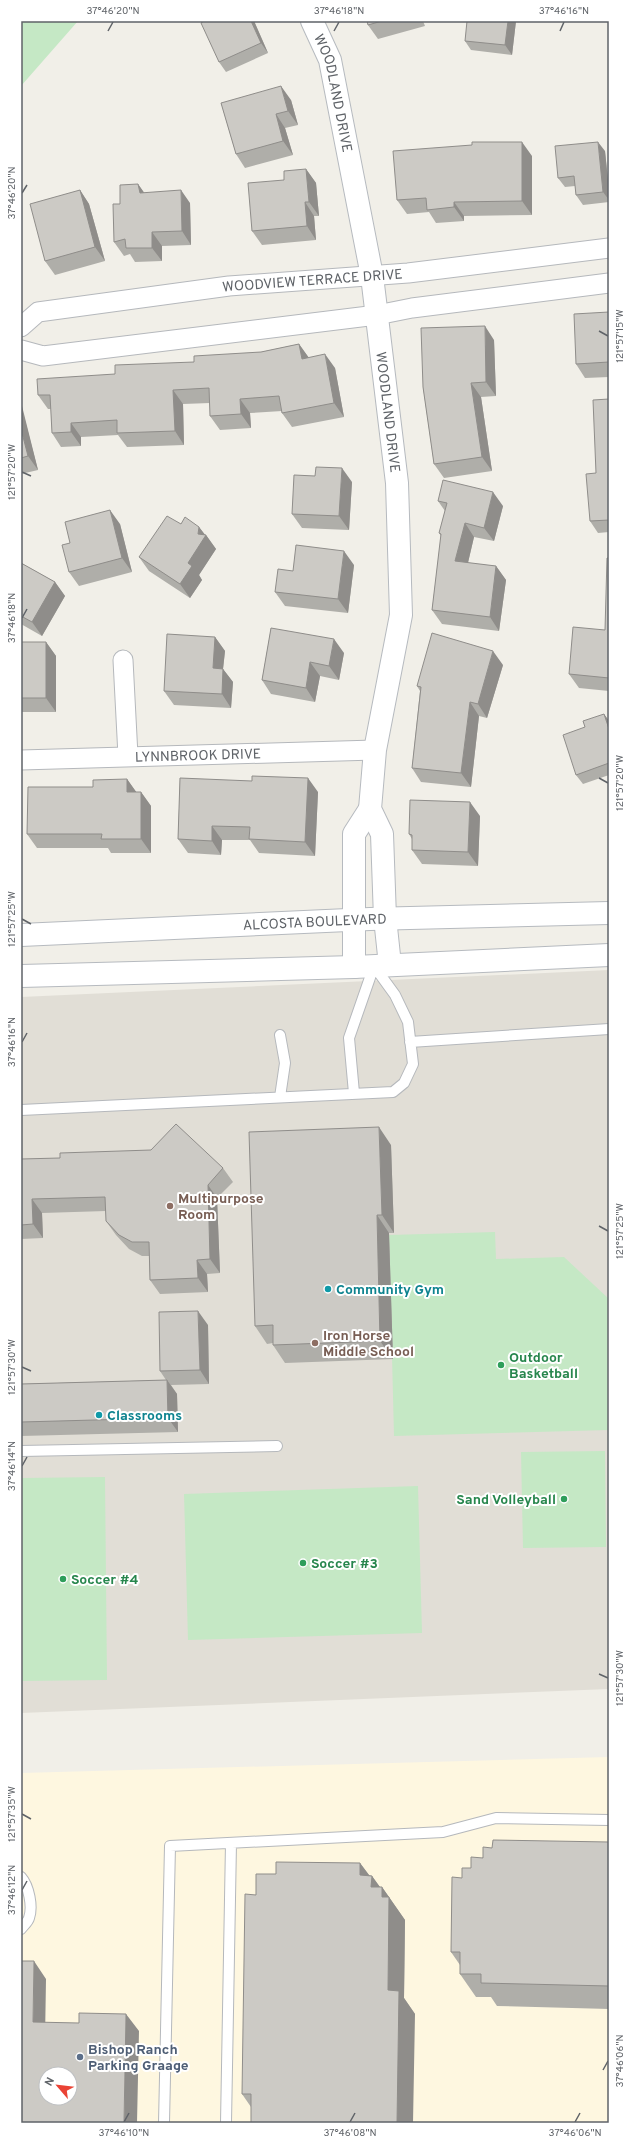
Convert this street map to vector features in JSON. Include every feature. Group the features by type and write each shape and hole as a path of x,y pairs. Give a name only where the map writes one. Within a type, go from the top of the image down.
{"main road":[{"name":"WOODLAND DRIVE","path":"312,21 330,60 372,276 397,483 401,615 374,750 370,809 354,834 352,920 373,966"},
{"name":"WOODLAND DRIVE","path":"370,809 382,834 385,918 373,966"},
{"name":"ALCOSTA BOULEVARD","path":"21,935 385,918 609,913"},
{"path":"21,976 373,966 609,955"}],"street":[{"name":"WOODVIEW TERRACE DRIVE","path":"21,326 38,312 229,286 408,273 609,248"},
{"path":"21,350 43,356 377,316 412,308 609,283"},
{"path":"123,660 128,756"},
{"name":"LYNNBROOK DRIVE","path":"21,760 374,750"}],"lane":[{"path":"354,1092 349,1038 373,966"},
{"path":"21,1110 354,1092 393,1092 404,1083 412,1064 408,1022 395,995 373,966"},
{"path":"410,1042 609,1029"},
{"path":"280,1034 285,1063 280,1097"},
{"path":"21,1451 277,1446"},
{"path":"164,2123 170,1846 442,1832 496,1818 609,1820"},
{"path":"226,2123 231,1843"},
{"path":"21,1877 25,1882 30,1900 29,1918 21,1929"}],"shaded area":[{"name":"Iron Horse Middle School","path":"609,970 609,1689 21,1713 21,997"},
{"path":"609,1757 609,2123 21,2123 21,1773"}],"green space":[{"path":"21,21 78,21 21,86"},
{"name":"Outdoor Basketball","path":"495,1232 496,1259 564,1257 609,1299 609,1430 394,1436 389,1235"},
{"name":"Sand Volleyball","path":"605,1451 606,1547 523,1548 521,1452"},
{"name":"Soccer #4","path":"105,1477 107,1680 21,1681 21,1478"},
{"name":"Soccer #3","path":"418,1486 422,1633 188,1640 184,1494"}],"building":[{"path":"204,21 251,21 261,43 219,62 201,23"},
{"path":"367,21 382,21 368,25"},
{"path":"467,21 508,21 505,45 465,41"},
{"path":"281,86 288,111 276,114 283,141 236,154 221,103"},
{"path":"472,142 522,142 522,201 454,202 454,207 427,210 426,198 397,200 393,151 472,145"},
{"path":"598,142 603,192 576,195 574,176 558,178 555,146"},
{"path":"306,169 309,202 305,202 307,226 252,231 248,183 284,180 284,171"},
{"path":"138,184 140,193 181,190 182,231 152,232 152,248 126,248 125,239 114,242 113,204 120,204 120,185"},
{"path":"80,190 95,247 45,261 30,204"},
{"path":"609,312 609,362 576,364 574,314"},
{"path":"485,326 486,382 471,383 482,457 434,464 423,387 421,328"},
{"path":"299,344 302,359 325,354 334,403 282,413 279,396 240,399 241,414 210,416 209,388 173,390 175,431 117,433 117,420 71,423 71,432 52,433 50,395 38,395 37,379 115,374 115,365 194,362 194,356 261,352"},
{"path":"609,399 609,520 590,521 586,474 596,473 593,400"},
{"path":"21,429 28,456 21,458"},
{"path":"316,467 342,468 339,516 292,514 294,475 315,476"},
{"path":"443,480 493,492 484,528 465,523 455,561 496,566 490,617 432,610 441,534 439,533 447,503 438,501"},
{"path":"110,510 122,558 69,572 62,545 70,543 65,522"},
{"path":"167,516 181,524 185,517 199,527 198,534 206,535 188,563 192,566 180,584 139,557"},
{"path":"296,545 344,551 338,599 275,592 278,569 293,571"},
{"path":"607,558 609,558 609,678 569,674 573,627 605,630"},
{"path":"21,563 55,582 32,622 21,616"},
{"path":"271,628 334,639 329,666 310,662 306,688 262,680"},
{"path":"432,633 493,651 478,704 470,702 461,773 412,768 421,687 417,686"},
{"path":"167,634 215,637 213,668 223,669 222,694 164,691"},
{"path":"21,642 46,642 46,698 21,698"},
{"path":"604,714 609,729 609,763 576,775 563,735 585,727 583,721"},
{"path":"252,776 308,778 305,842 249,839 250,827 212,826 212,841 178,839 180,778 252,781"},
{"path":"127,779 127,792 141,792 141,839 101,839 102,834 27,834 28,787 93,787 93,780"},
{"path":"410,800 470,802 468,852 412,850 412,835 409,834"},
{"path":"176,1124 223,1168 208,1185 210,1259 197,1260 198,1278 150,1280 149,1242 132,1242 119,1235 106,1221 105,1197 32,1199 33,1224 21,1225 21,1159 60,1158 60,1153 151,1150"},
{"name":"Community Gym","path":"379,1127 382,1215 377,1215 380,1341 273,1345 273,1325 255,1326 249,1132"},
{"path":"198,1311 200,1370 160,1371 159,1312"},
{"path":"167,1380 168,1418 21,1422 21,1384"},
{"path":"493,1840 609,1842 609,1986 481,1983 481,1974 460,1974 460,1952 451,1952 452,1877 462,1878 462,1868 471,1868 471,1857 483,1858 483,1847 492,1848"},
{"path":"276,1862 360,1863 360,1875 372,1876 371,1887 382,1887 382,1897 389,1897 388,1990 399,1991 397,2123 251,2123 251,2094 242,2094 245,1894 256,1895 256,1874 276,1874"},
{"name":"Bishop Ranch Parking Graage","path":"21,1961 34,1961 33,2022 79,2023 79,2013 126,2014 124,2123 21,2123"}],"place":[{"name":"Multipurpose Room","path":"170,1206"},
{"name":"Community Gym","path":"328,1289"},
{"name":"Iron Horse Middle School","path":"315,1343"},
{"name":"Outdoor Basketball","path":"501,1365"},
{"name":"Classrooms","path":"99,1415"},
{"name":"Sand Volleyball","path":"564,1499"},
{"name":"Soccer #3","path":"303,1563"},
{"name":"Soccer #4","path":"63,1579"},
{"name":"Bishop Ranch Parking Graage","path":"80,2057"}]}
